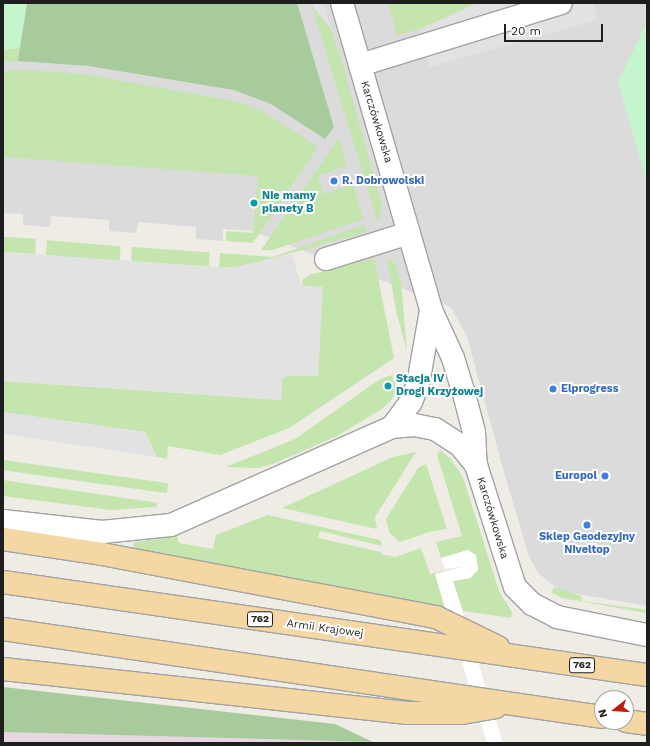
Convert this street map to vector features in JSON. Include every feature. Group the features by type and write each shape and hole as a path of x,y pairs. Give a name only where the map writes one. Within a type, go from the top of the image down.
{"main road":[{"path":"3,539 102,554 436,617 517,656"},
{"name":"Armii Krajowej","path":"3,582 647,675"},
{"path":"3,629 594,716"},
{"path":"3,669 408,713 462,713 512,704"},
{"path":"634,722 647,724"}],"street":[{"name":"Karczówkowska","path":"342,3 431,310 453,358 463,390 474,432 476,465 510,577 524,597 557,617 647,635"},
{"path":"360,65 561,3"},
{"path":"326,260 409,233"},
{"name":"Karczówkowska","path":"392,427 411,402 418,384 431,310"},
{"path":"3,521 102,532 171,525 392,427 414,425 435,429 460,445 476,465"}],"shaded area":[{"path":"3,3 647,3 647,606 561,591 539,574 529,556 505,476 467,337 451,307 252,231 223,229 223,241 196,239 196,227 138,222 136,233 109,231 109,220 51,216 50,227 23,225 23,214 3,213"},
{"path":"312,3 324,3 331,29 315,9"},
{"path":"480,3 594,3 597,20 429,67 420,29"},
{"path":"3,252 229,268 292,254 301,284 304,286 323,287 318,376 286,376 282,380 281,400 3,381"},
{"path":"3,412 145,432 157,457 3,434"},
{"path":"3,732 373,742 386,743 3,743"}],"green space":[{"path":"3,3 27,3 19,48 3,50"},
{"path":"27,3 297,3 334,127 325,139 271,104 234,90 89,66 18,61"},
{"path":"311,3 331,29 343,66 382,205 378,223"},
{"path":"388,3 471,3 472,5 420,29 397,35"},
{"path":"647,22 647,183 618,82"},
{"path":"19,48 18,61 3,62 3,50"},
{"path":"27,70 84,74 239,102 262,111 318,147 253,243 226,241 226,231 253,233 258,176 3,157 3,71"},
{"path":"339,138 347,166 318,176 323,194 353,185 363,219 273,250 261,250"},
{"path":"364,225 367,231 363,233 241,267 219,268 220,253 273,257"},
{"path":"3,237 36,239 35,254 3,252"},
{"path":"47,240 121,246 119,261 46,255"},
{"path":"132,247 210,252 209,266 131,261"},
{"path":"374,258 394,358 289,428 220,455 168,446 167,459 157,457 145,432 3,412 3,381 281,400 282,379 286,376 318,376 322,287 303,286 302,280 309,275"},
{"path":"387,258 395,264 401,283 407,351 396,311"},
{"path":"392,375 397,392 391,400 382,409 337,436 273,464 258,468 226,467 295,439 380,379"},
{"path":"440,450 450,458 463,477 499,591 512,612 511,618 463,611 453,581 470,578 479,568 468,550 441,558 436,542 462,536 437,455"},
{"path":"416,452 375,517 377,529 282,508 393,457"},
{"path":"3,460 168,483 167,493 3,470"},
{"path":"426,464 447,529 432,531 400,542 389,532 386,519 418,468"},
{"path":"3,480 158,503 156,507 111,510 3,496"},
{"path":"268,515 380,540 382,546 320,531 318,538 381,552 381,554 395,557 421,548 430,574 466,566 435,574 445,608 136,549 133,546 135,542 177,536 179,543 213,549 216,535"},
{"path":"554,587 581,596 582,601 647,610 647,613 562,598 551,592"},
{"path":"3,687 335,724 373,742 3,732"}],"pier":[{"path":"468,550 476,555 478,570 470,578 453,581 503,743 487,743 435,574 466,566 445,569 441,558"}],"place":[{"name":"R. Dobrowolski","path":"334,181"},
{"name":"Nie mamy planety B","path":"254,203"},
{"name":"Stacja IV Drogi Krzyżowej","path":"388,386"},
{"name":"Elprogress","path":"553,389"},
{"name":"Europol","path":"605,476"},
{"name":"Sklep Geodezyjny Niveltop","path":"587,525"}]}
